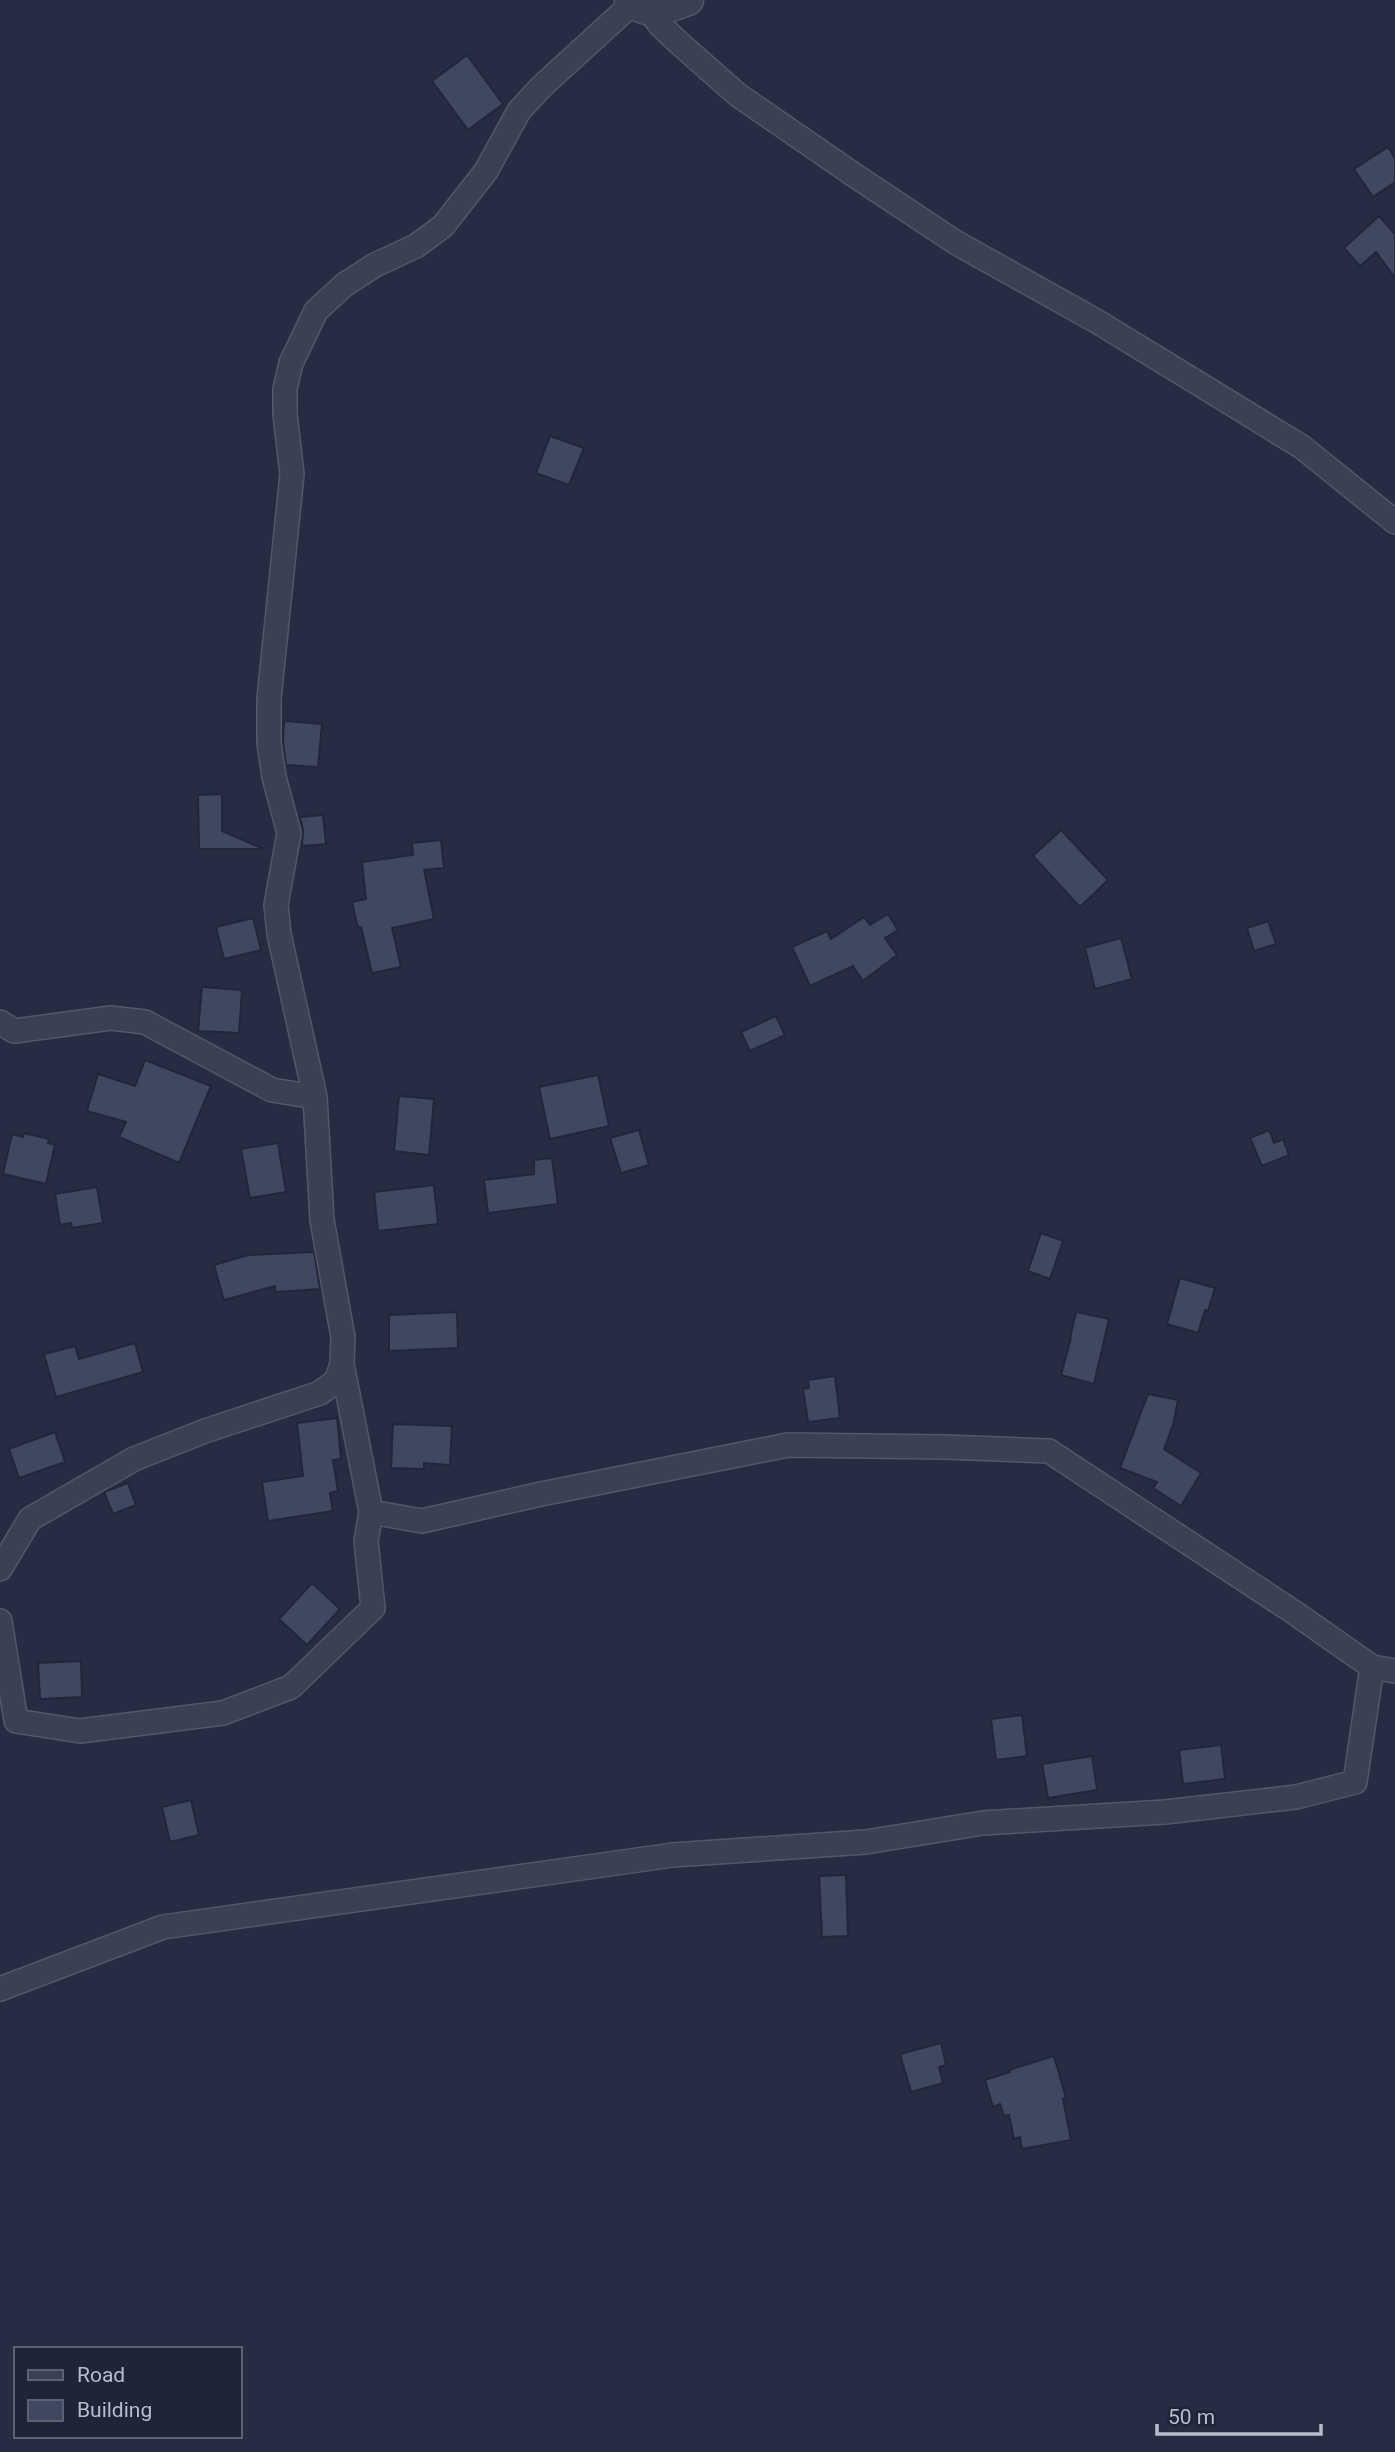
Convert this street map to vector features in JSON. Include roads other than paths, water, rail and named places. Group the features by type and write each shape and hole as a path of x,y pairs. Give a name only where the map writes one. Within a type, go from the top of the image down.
{"street":[{"path":"0,1621 16,1721 80,1731 223,1713 291,1687 373,1608 366,1541 371,1512 342,1364 342,1337 322,1220 315,1097 279,934 276,905 289,833 274,777 269,699 292,474 285,389 291,363 316,311 344,285 375,265 416,246 443,226 486,170 519,111 541,87 638,5 688,0"},
{"path":"638,5 738,95 857,177 955,242 1098,322 1302,447 1395,522"},
{"path":"0,1022 14,1031 111,1018 145,1022 272,1090 315,1097"},
{"path":"0,1569 30,1519 48,1506 134,1459 320,1393 336,1381 342,1364"},
{"path":"371,1512 422,1521 541,1494 788,1446 1049,1451 1372,1667 1395,1671"},
{"path":"0,1989 163,1927 673,1855 866,1842 982,1823 1165,1812 1296,1797 1355,1782 1372,1667"}]}
